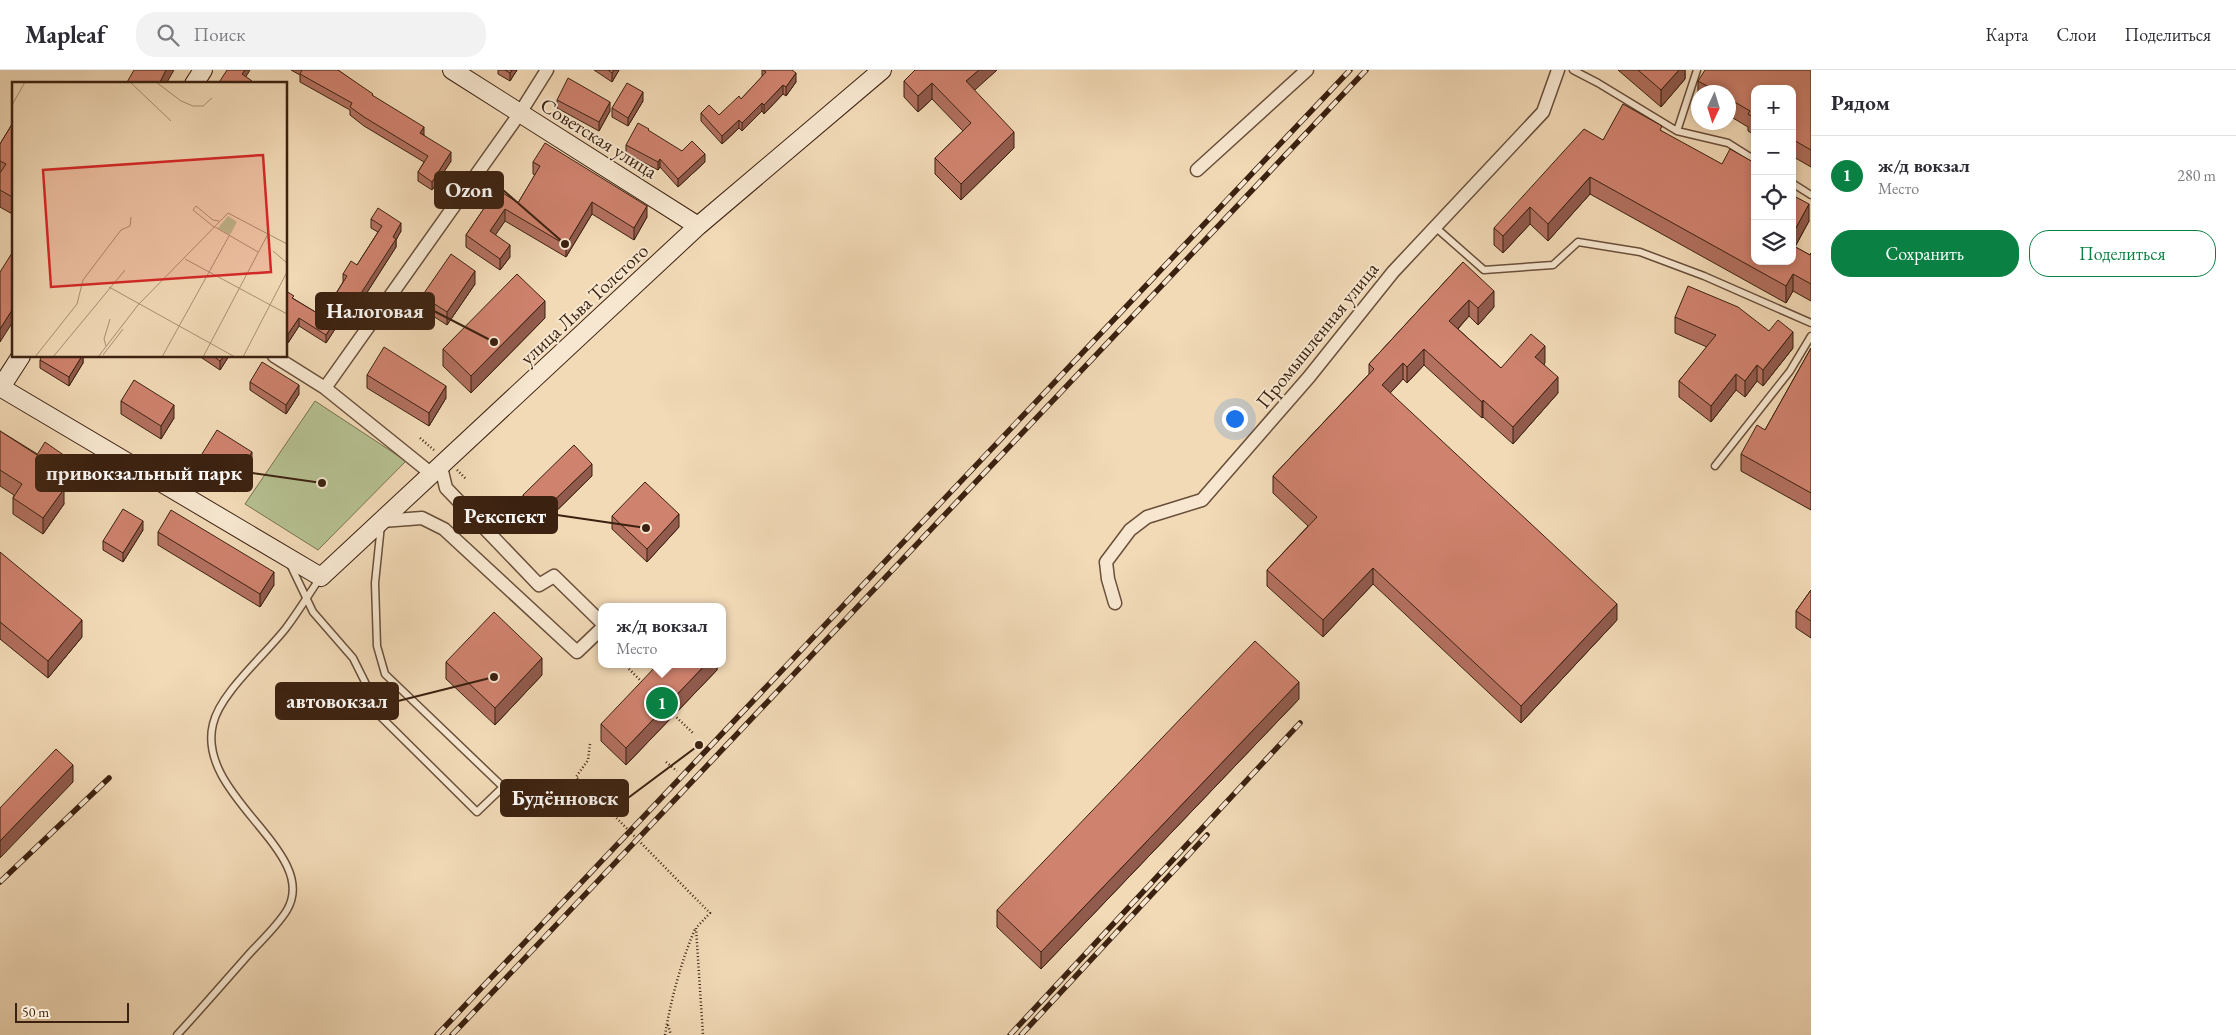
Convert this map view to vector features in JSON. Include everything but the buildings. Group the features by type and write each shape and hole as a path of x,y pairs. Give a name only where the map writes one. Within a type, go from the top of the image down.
{"main road":[{"path":"195,82 203,70"},
{"name":"Советская улица","path":"452,70 696,224"},
{"name":"улица Льва Толстого","path":"321,577 437,471 696,224 864,70"},
{"name":"улица Льва Толстого","path":"696,224 882,70"},
{"path":"20,358 0,387 321,577"}],"street":[{"path":"325,388 520,113 547,70"},
{"path":"1197,170 1307,70"},
{"name":"Промышленная улица","path":"1115,603 1108,579 1106,562 1130,530 1146,517 1202,500 1303,384 1393,272 1434,226 1543,112 1558,70"},
{"path":"277,358 325,388 437,471 446,488 539,585 554,576 598,619"},
{"path":"382,521 422,518 444,529 577,652 598,632"}],"lane":[{"path":"1573,70 1677,131 1728,143 1751,157"},
{"path":"1677,131 1697,70"},
{"path":"1796,186 1811,195"},
{"path":"1434,226 1484,270 1553,265 1578,242 1604,246 1640,252 1704,276 1811,323"},
{"path":"1715,466 1790,371 1811,336"},
{"path":"287,556 313,612 353,658 368,688 376,712 476,812 503,788 384,674 377,646 374,583 382,521"},
{"path":"177,1035 282,917 288,909 294,890 291,872 278,850 224,780 215,765 210,739 213,722 223,703 286,628 321,577"}],"path":[{"path":"628,668 646,686"},
{"path":"674,716 693,733"},
{"path":"590,744 588,760 576,777 710,914 696,928 679,972 665,1035"},
{"path":"666,762 677,771"},
{"path":"696,928 703,1035"},
{"path":"667,1023 671,1035"}],"green space":[{"path":"315,401 406,461 318,550 245,504"}],"railway":[{"path":"437,1035 1350,70"},
{"path":"452,1035 1366,70"},
{"path":"1010,1035 1300,723"},
{"path":"0,882 109,778"},
{"path":"1021,1035 1207,835"}],"place":[{"name":"Ozon","path":"565,244"},
{"name":"Налоговая","path":"494,342"},
{"name":"привокзальный парк","path":"322,483"},
{"name":"Рекспект","path":"646,528"},
{"name":"автовокзал","path":"494,677"},
{"name":"ж/д вокзал","path":"662,703"},
{"name":"Будённовск","path":"699,745"}]}
